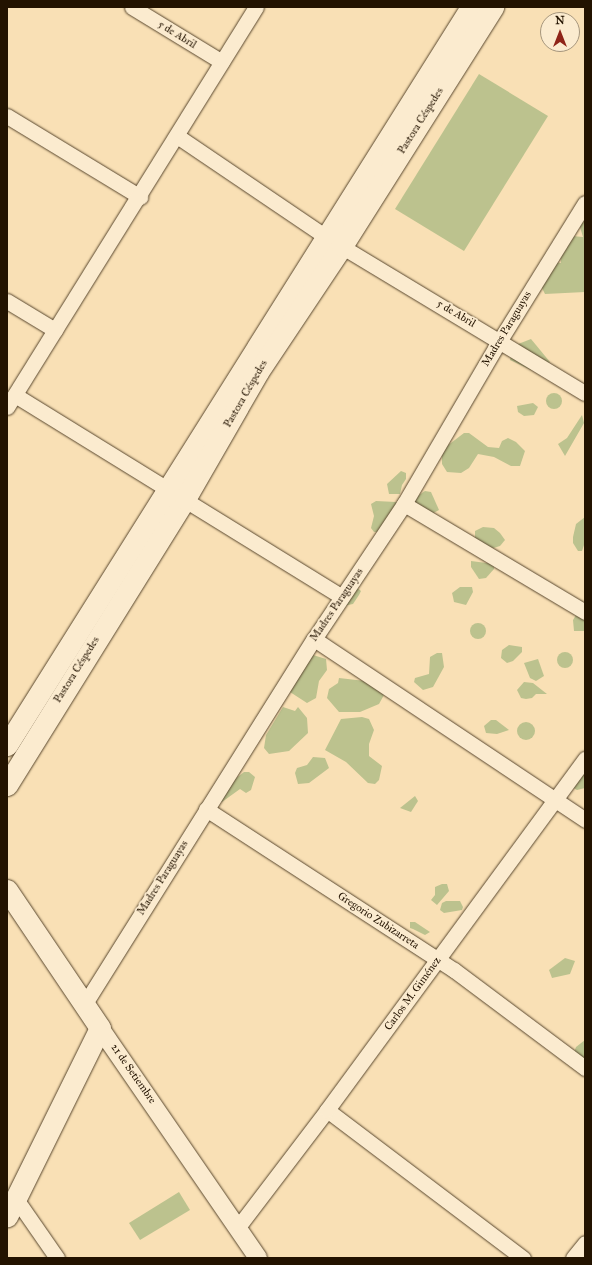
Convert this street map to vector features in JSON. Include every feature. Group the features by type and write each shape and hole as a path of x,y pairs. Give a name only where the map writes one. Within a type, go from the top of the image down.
{"main road":[{"name":"Pastora Céspedes","path":"7,745 82,644 177,494 334,242 471,7"},
{"name":"Pastora Céspedes","path":"334,242 493,7"},
{"name":"Pastora Céspedes","path":"7,785 25,756 82,644"},
{"path":"7,745 25,756"},
{"name":"21 de Setiembre","path":"7,890 100,1028"},
{"path":"12,1208 100,1028"}],"street":[{"name":"5 de Abril","path":"132,7 222,62"},
{"path":"256,7 140,196 11,401 177,494 342,597"},
{"path":"7,116 140,196"},
{"name":"5 de Abril","path":"177,136 334,242 500,340 585,393"},
{"name":"Madres Paraguayas","path":"84,1005 314,639 404,504 500,340 585,203"},
{"path":"7,301 55,330"},
{"path":"404,504 585,612"},
{"path":"314,639 557,799 585,820"},
{"name":"Carlos M. Giménez","path":"238,1227 438,960 557,799 585,758"},
{"name":"Gregorio Zubizarreta","path":"206,809 438,960 585,1068"},
{"name":"21 de Setiembre","path":"100,1028 258,1258"},
{"path":"327,1110 524,1258"},
{"path":"12,1208 57,1258"},
{"path":"573,1258 585,1243"}],"green space":[{"path":"479,74 548,116 464,251 395,209"},
{"path":"585,207 585,292 545,294 539,282 554,262 561,263 560,255 572,236 583,237 579,224"},
{"path":"531,339 550,362 543,370 531,370 510,360 513,346"},
{"path":"551,393 557,393 562,398 560,407 557,409 551,409 546,404 546,398"},
{"path":"533,403 538,407 534,415 524,416 518,412 517,406"},
{"path":"582,415 584,423 565,456 558,444 567,438"},
{"path":"464,433 469,433 488,447 499,448 502,441 508,438 516,442 525,451 520,466 511,466 494,457 478,454 469,468 461,473 447,472 442,464 442,454 447,446"},
{"path":"401,471 406,473 406,479 402,485 400,494 389,494 387,484"},
{"path":"425,491 431,492 439,510 428,516 410,501"},
{"path":"376,501 396,502 400,520 397,529 374,532 371,528 374,516 371,504"},
{"path":"585,517 584,545 582,551 578,551 573,543 573,537 576,524"},
{"path":"483,527 494,528 505,540 500,546 487,550 475,539 475,531"},
{"path":"471,561 494,564 494,569 486,578 479,579 471,567"},
{"path":"355,586 361,591 359,595 353,604 343,606"},
{"path":"460,587 472,587 473,592 466,605 454,602 452,593"},
{"path":"585,613 585,631 574,631 573,620 576,615"},
{"path":"478,623 485,628 486,631 481,638 478,639 471,634 470,631 475,624"},
{"path":"509,645 522,647 522,652 513,661 507,663 501,658 502,650"},
{"path":"565,652 571,654 573,660 571,666 565,668 559,666 557,660 559,654"},
{"path":"437,653 442,653 444,667 433,687 423,690 414,682 415,678 429,674 430,657"},
{"path":"313,655 326,659 327,670 319,681 316,698 307,703 290,692"},
{"path":"538,659 544,676 536,681 530,678 524,663"},
{"path":"339,678 365,681 384,695 379,704 360,712 339,712 327,698 329,689 338,683"},
{"path":"524,682 533,683 547,694 536,694 532,698 526,699 521,698 517,690"},
{"path":"283,707 295,711 298,707 307,718 308,733 289,751 269,754 264,748 266,735"},
{"path":"362,717 369,719 374,730 369,744 369,756 382,766 379,780 375,784 368,783 346,762 325,750 341,719"},
{"path":"491,720 496,720 509,730 497,734 486,733 484,726"},
{"path":"526,722 532,725 535,731 532,737 526,740 520,737 517,731 520,725"},
{"path":"585,755 585,788 577,790 568,785"},
{"path":"313,757 325,758 329,768 309,783 298,784 295,773 297,768 307,765"},
{"path":"244,772 249,772 255,777 251,790 246,793 240,789 222,802 212,797"},
{"path":"415,796 418,801 411,812 400,808"},
{"path":"442,884 447,884 449,891 437,905 431,900 435,895 435,887"},
{"path":"446,901 460,901 463,907 462,910 444,913 440,910 442,903"},
{"path":"410,922 415,922 430,932 425,935 410,928"},
{"path":"565,958 575,961 570,974 552,978 549,970"},
{"path":"585,1040 585,1067 573,1055 576,1047"},
{"path":"179,1192 190,1210 140,1240 129,1223"}]}
